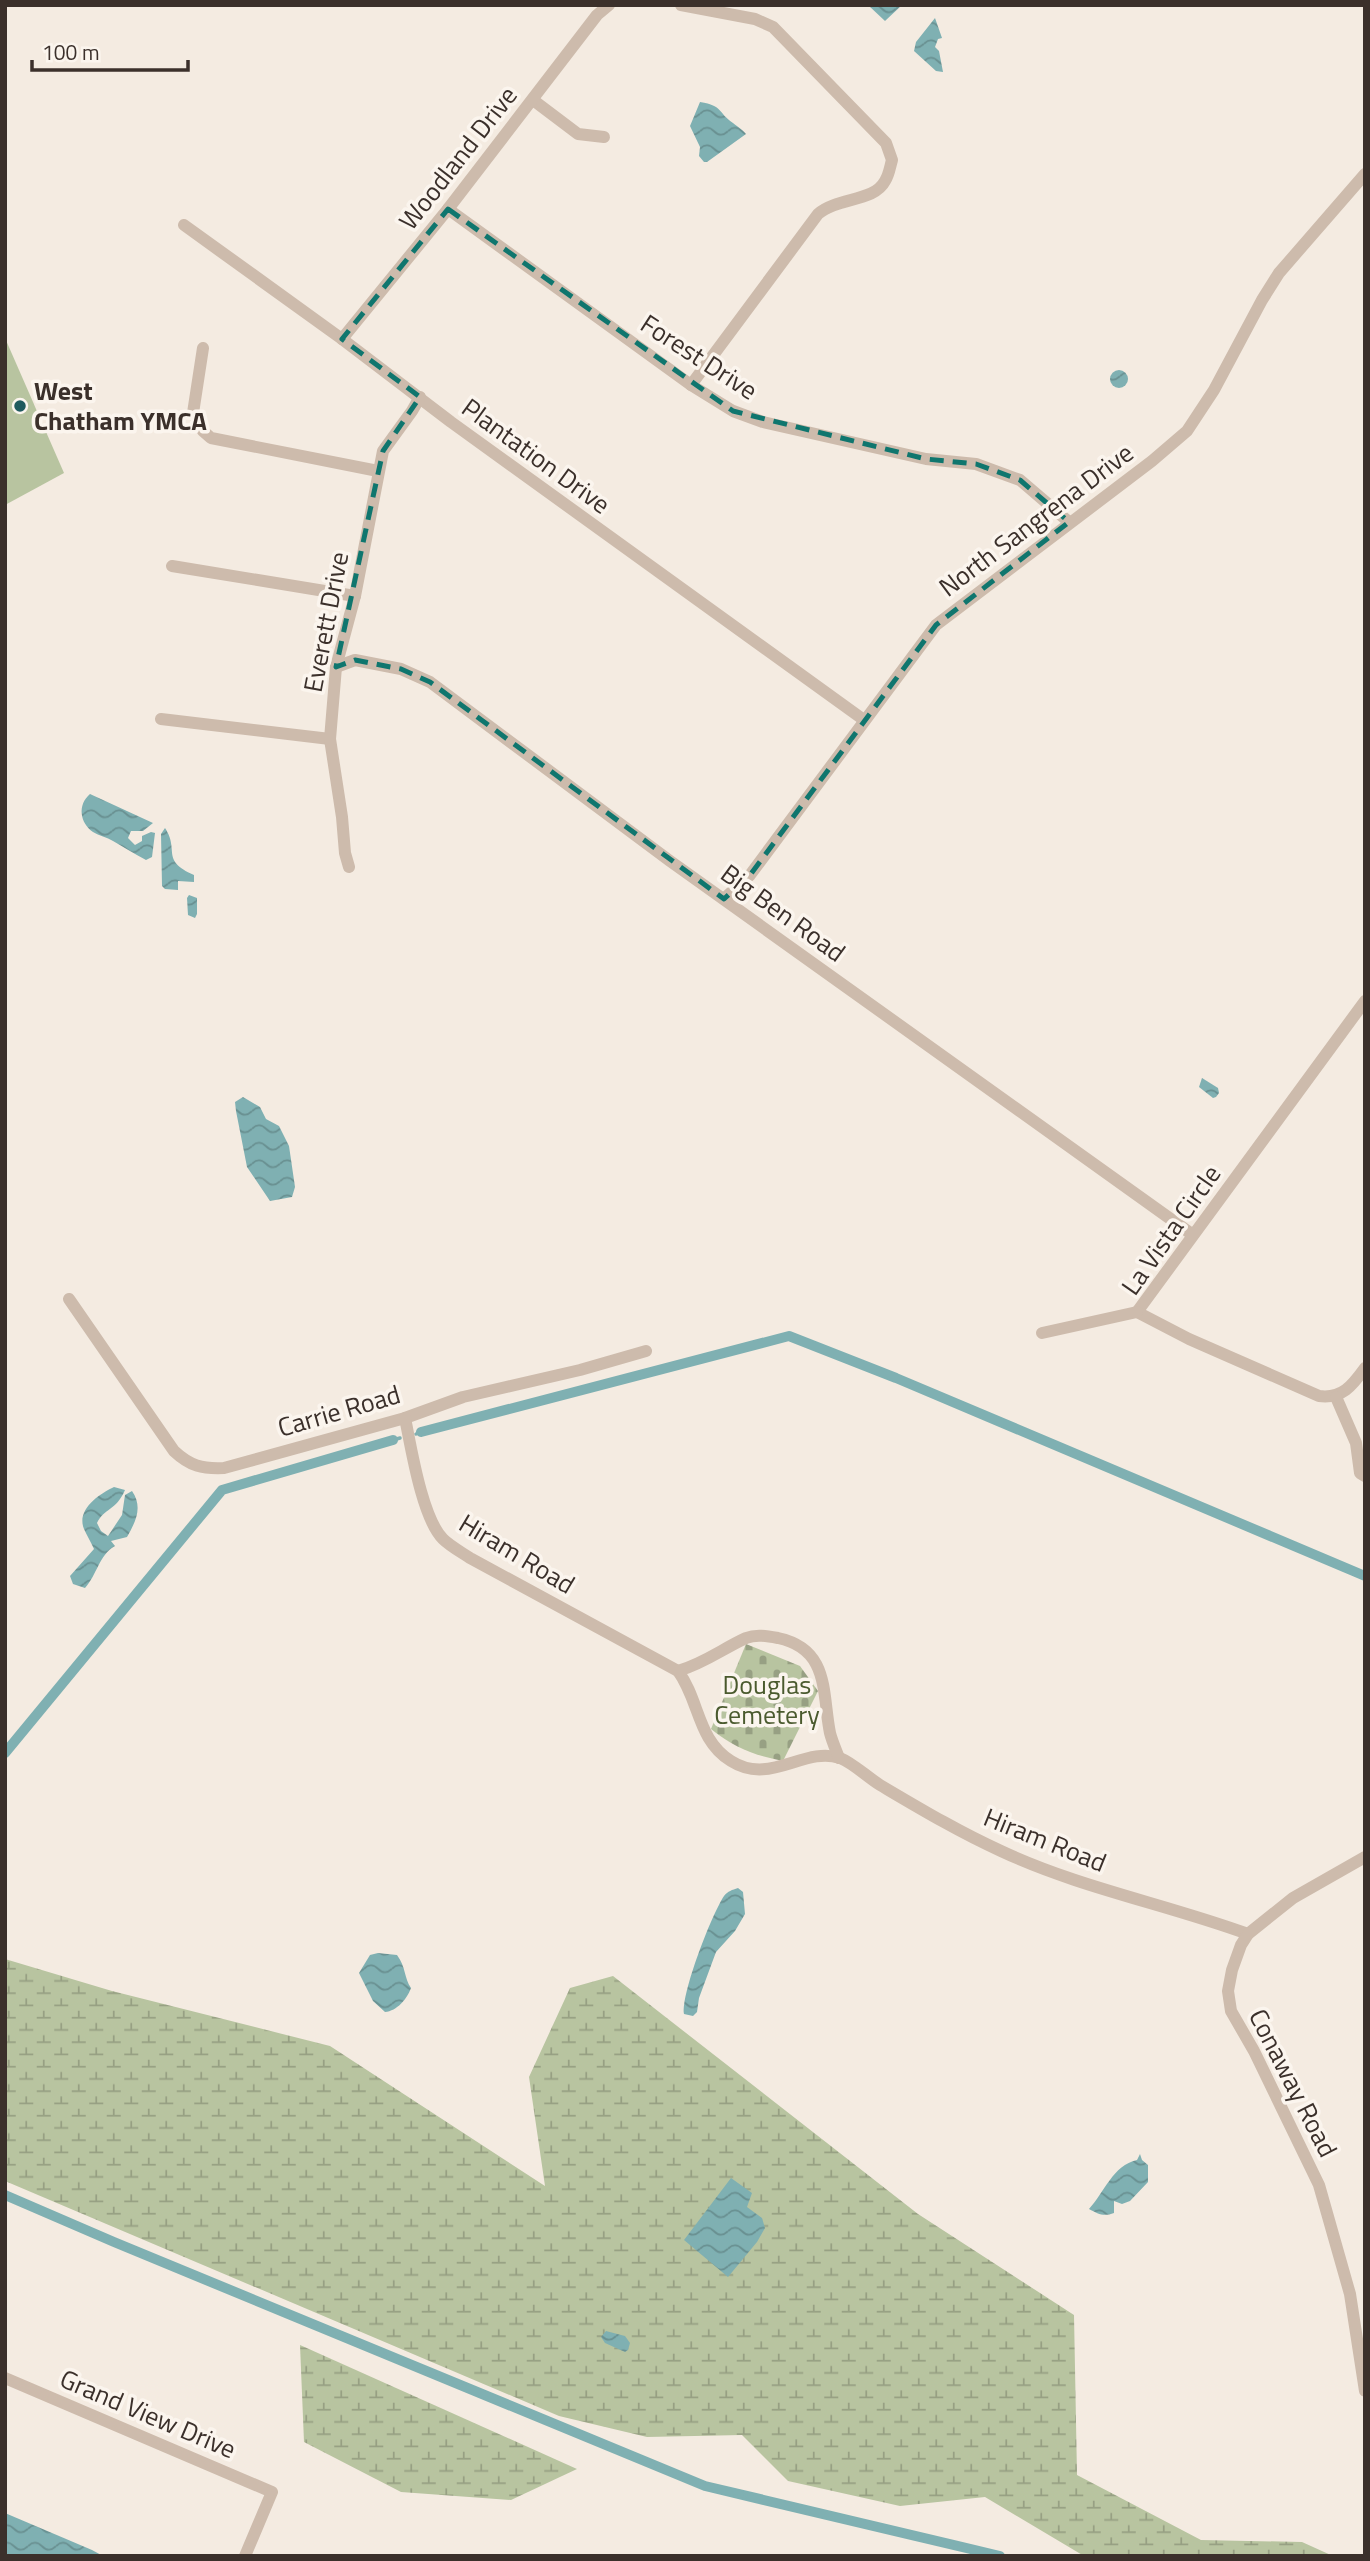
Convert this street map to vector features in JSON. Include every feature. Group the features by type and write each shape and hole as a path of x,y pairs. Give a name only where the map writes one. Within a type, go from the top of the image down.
{"street":[{"name":"Woodland Drive","path":"342,339 448,209 597,15 609,5"},
{"path":"681,5 755,19 773,27 886,143 892,160 885,183 871,195 827,206 818,214 691,385"},
{"path":"533,100 578,134 604,137"},
{"name":"North Sangrena Drive","path":"724,899 750,875 936,625 1152,461 1187,431 1214,390 1279,273 1365,174"},
{"name":"Forest Drive","path":"448,209 691,385 733,411 763,422 926,459 976,464 1020,480 1069,522"},
{"name":"Plantation Drive","path":"184,225 342,339 471,437 864,720"},
{"path":"203,348 193,413 203,431 211,438 378,471"},
{"name":"Everett Drive","path":"349,867 330,739 336,667 355,596 383,450 420,397"},
{"path":"172,566 355,596"},
{"name":"Big Ben Road","path":"336,667 355,660 401,669 430,682 654,849 1193,1235"},
{"path":"161,719 330,739"},
{"name":"La Vista Circle","path":"1336,1396 1309,1393 1189,1339 1137,1312 1365,1001"},
{"name":"Carrie Road","path":"69,1299 174,1451 193,1466 207,1469 224,1468 405,1418 463,1396 580,1370 646,1351"},
{"path":"1042,1333 1137,1312"},
{"path":"1365,1368 1353,1384 1336,1396 1360,1446 1360,1473 1365,1476"},
{"name":"Hiram Road","path":"405,1418 428,1512 441,1538 470,1558 678,1671"},
{"path":"764,1636 790,1641 807,1651 821,1672 826,1687 830,1734 839,1758 813,1757 780,1768 766,1769 753,1769 733,1763 709,1740 684,1679 678,1671 700,1665 747,1638 764,1636"},
{"name":"Hiram Road","path":"839,1758 929,1813 1006,1853 1058,1875 1248,1934"},
{"name":"Conaway Road","path":"1365,1857 1293,1898 1248,1934 1232,1970 1228,1991 1231,2011 1254,2051 1319,2185 1350,2294 1365,2391"},
{"name":"Grand View Drive","path":"5,2378 272,2492 245,2556"}],"highlighted area":[{"path":"448,209 733,411 926,459 976,464 1020,480 1069,522 936,625 750,875 724,899 430,682 401,669 355,660 336,667 383,451 420,397 342,339"}],"green space":[{"name":"West Chatham YMCA","path":"5,338 64,473 5,505"},
{"name":"Douglas Cemetery","path":"746,1644 800,1666 818,1691 783,1761 745,1750 711,1729"},
{"path":"5,1959 112,1991 330,2046 545,2186 529,2077 570,1988 613,1976 918,2214 1074,2315 1077,2475 1201,2540 1302,2542 1333,2556 1084,2556 985,2497 900,2506 788,2481 742,2435 647,2437 559,2416 5,2181"},
{"path":"300,2345 577,2469 511,2500 401,2492 304,2442"}],"water":[{"path":"868,5 902,5 885,21"},
{"path":"935,18 942,38 938,39 935,47 939,51 943,72 936,71 914,51 916,42"},
{"path":"700,102 717,108 746,134 707,162 699,156 700,147 690,126"},
{"path":"1119,370 1125,373 1128,379 1125,385 1119,388 1113,385 1110,379 1113,373"},
{"path":"90,794 153,823 143,831 131,831 128,838 135,845 142,841 142,836 155,833 152,857 146,860 95,833 85,824 82,808"},
{"path":"165,828 177,865 194,875 194,882 178,881 178,890 165,889 162,886 161,834"},
{"path":"189,895 197,898 195,918 188,915"},
{"path":"1202,1078 1218,1088 1216,1097 1213,1098 1199,1087"},
{"path":"243,1097 260,1107 266,1119 279,1126 289,1146 295,1187 292,1197 270,1201 247,1167 235,1102"},
{"path":"114,1487 125,1490 118,1502 103,1514 97,1523 101,1531 108,1536 122,1515 125,1495 132,1491 138,1508 133,1525 127,1537 111,1541 115,1546 105,1555 85,1588 73,1584 70,1576 94,1549 84,1529 83,1515 90,1503"},
{"path":"738,1888 743,1892 745,1914 735,1931 716,1952 699,1998 697,2012 693,2016 684,2014 692,1972 712,1919 724,1896"},
{"path":"370,1955 397,1955 411,1988 401,2004 385,2012 373,2001 359,1973"},
{"path":"1140,2154 1148,2165 1148,2182 1130,2201 1122,2204 1114,2201 1114,2213 1107,2215 1089,2209 1115,2173 1137,2160"},
{"path":"731,2178 752,2193 747,2207 762,2218 765,2228 728,2277 684,2240"},
{"path":"606,2331 625,2336 630,2343 628,2350 625,2352 605,2343 601,2337"},
{"path":"5,2513 92,2550 103,2556 5,2556"}],"waterway":[{"path":"421,1432 789,1336 896,1378 1365,1576"},
{"path":"416,1434 421,1432"},
{"path":"393,1440 400,1438"},
{"path":"5,1753 222,1490 393,1440"},
{"path":"5,2195 705,2486 1000,2556"}],"place":[{"name":"West Chatham YMCA","path":"20,406"}]}
